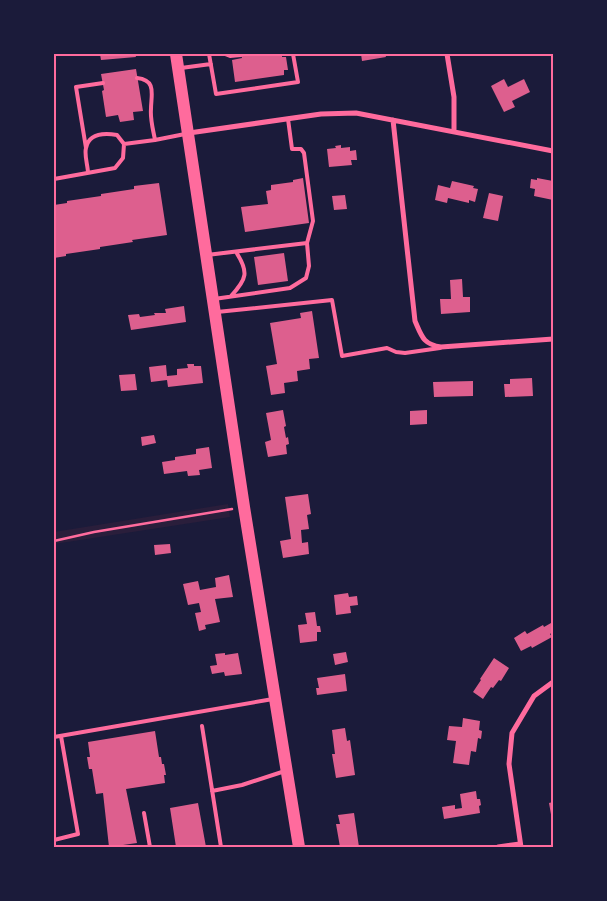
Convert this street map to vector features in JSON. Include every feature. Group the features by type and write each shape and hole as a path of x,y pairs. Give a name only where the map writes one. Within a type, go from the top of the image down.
{"main road":[{"path":"176,54 244,506 299,847"}],"street":[{"path":"447,54 454,97 454,132"},
{"path":"187,133 321,114 356,113 553,151"},
{"path":"393,120 415,321 422,338 429,345 441,347 553,339"},
{"path":"498,847 520,846 508,764 512,733 534,696 553,682"}],"lane":[{"path":"209,54 216,94 298,82 294,54"},
{"path":"225,54 230,56 241,55"},
{"path":"178,69 211,64"},
{"path":"137,78 143,78 150,84 153,95 151,107 155,140"},
{"path":"88,173 76,86 103,83"},
{"path":"212,299 290,288 297,286 306,278 309,266 307,243 313,221 304,153 301,149 292,149 288,119"},
{"path":"54,179 115,168 123,158 124,144 116,135 104,133 93,137 86,148"},
{"path":"124,144 187,133"},
{"path":"206,255 307,243"},
{"path":"231,296 244,280 245,271 236,252"},
{"path":"215,312 332,300 342,356 387,348 405,353 441,347"},
{"path":"54,737 275,698"},
{"path":"202,726 221,847"},
{"path":"54,840 78,834 61,736"},
{"path":"212,791 242,785 286,771"},
{"path":"144,813 150,847"}],"path":[{"path":"54,541 94,532 244,506"}],"shaded area":[{"path":"228,504 230,517 54,544 54,532"}],"building":[{"path":"100,54 135,54 136,57 101,60"},
{"path":"241,54 254,54 254,56 282,54 282,57 286,57 288,70 284,70 284,75 235,82 232,60 242,58"},
{"path":"361,54 385,54 386,57 362,61"},
{"path":"136,69 143,111 133,112 134,120 120,122 118,115 106,117 101,74"},
{"path":"504,79 508,87 524,79 530,92 512,101 515,107 504,112 491,86"},
{"path":"341,145 341,148 350,147 350,151 356,150 357,160 351,160 352,165 329,167 327,149 336,148 335,146"},
{"path":"303,178 309,223 245,232 241,207 268,204 266,191 271,190 271,185 293,182 293,180"},
{"path":"537,178 553,181 553,200 534,196 535,189 530,188 531,179 537,180"},
{"path":"452,181 474,186 473,188 478,189 475,202 469,200 469,203 448,198 447,203 435,200 438,185 450,188"},
{"path":"159,183 167,235 132,240 133,242 100,247 100,249 66,254 66,256 54,258 54,205 101,196 101,194 134,189 134,186"},
{"path":"489,193 503,196 498,221 483,218"},
{"path":"345,195 347,209 334,210 332,196"},
{"path":"284,253 288,281 258,285 254,257"},
{"path":"462,279 463,297 470,297 470,312 441,314 440,299 451,299 450,280"},
{"path":"184,306 186,322 131,330 128,315 139,314 140,317 155,315 154,313 166,313 165,309"},
{"path":"312,311 319,358 309,359 310,369 297,371 298,381 284,383 285,393 271,395 266,366 277,364 270,323 301,318 300,313"},
{"path":"187,364 201,366 203,383 168,387 167,380 151,382 149,367 166,365 167,376 177,375 177,369 188,368"},
{"path":"135,374 137,390 121,391 119,375"},
{"path":"532,378 533,396 505,397 504,384 510,384 510,379"},
{"path":"473,381 473,396 434,397 433,382"},
{"path":"283,410 286,426 284,427 289,444 286,445 287,454 268,457 265,442 271,440 266,413"},
{"path":"427,410 427,424 410,425 410,411"},
{"path":"154,435 156,443 142,446 141,437"},
{"path":"209,447 212,468 199,470 200,475 188,476 187,471 164,474 162,462 175,460 175,457 196,454 196,449"},
{"path":"308,494 311,514 307,515 309,529 301,530 302,543 308,542 309,554 283,558 280,541 291,539 285,497"},
{"path":"170,544 171,553 155,555 154,545"},
{"path":"229,575 233,597 215,599 220,622 205,625 206,629 199,631 195,613 201,612 199,603 188,605 183,584 198,581 200,590 216,587 215,578"},
{"path":"348,593 349,597 357,596 358,605 350,606 351,613 336,615 334,595"},
{"path":"315,612 317,626 320,626 321,632 317,632 317,641 300,643 298,625 307,624 305,613"},
{"path":"551,623 553,632 550,634 552,637 532,648 531,646 521,651 514,638 525,631 527,634 543,625 544,627"},
{"path":"346,652 348,662 335,665 333,654"},
{"path":"225,653 225,655 238,653 242,674 225,676 224,672 212,674 210,666 217,665 215,654"},
{"path":"494,658 509,668 501,681 499,680 493,688 491,687 483,699 473,692"},
{"path":"345,674 347,691 317,695 316,688 319,688 317,678"},
{"path":"463,718 480,721 479,730 482,731 481,739 478,738 476,752 471,751 469,765 453,763 456,741 447,740 449,726 462,727"},
{"path":"345,728 347,741 350,740 355,775 336,778 332,754 335,754 332,730"},
{"path":"155,731 159,757 161,757 162,764 164,764 165,783 126,789 137,843 109,847 103,793 96,794 92,769 89,769 87,757 90,757 88,742"},
{"path":"476,791 477,799 480,799 480,813 444,819 442,807 455,805 455,809 462,808 460,794"},
{"path":"553,802 553,820 552,820 549,803"},
{"path":"198,803 206,847 176,847 170,808"},
{"path":"354,813 359,847 340,847 336,824 340,824 338,815"}]}
